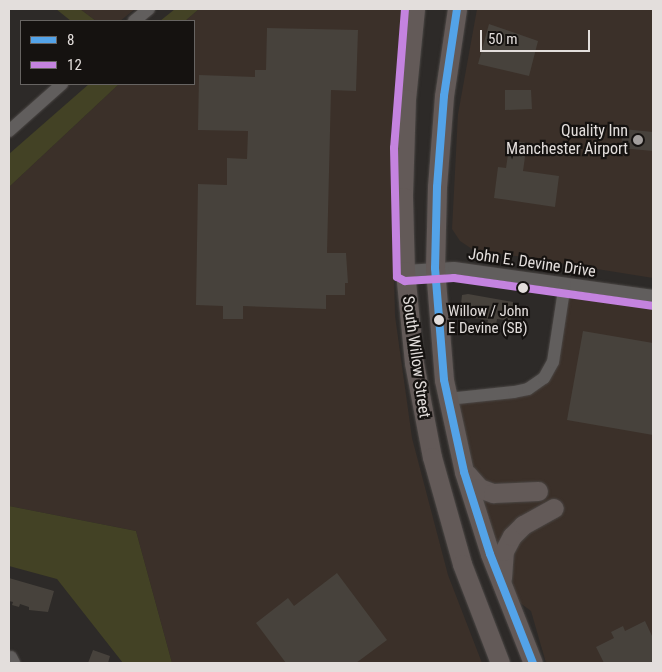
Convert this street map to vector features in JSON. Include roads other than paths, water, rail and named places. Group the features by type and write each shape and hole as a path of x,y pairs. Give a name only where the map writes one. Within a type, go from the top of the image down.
{"main road":[{"name":"South Willow Street","path":"415,9 404,138 405,271 414,363 432,457 469,588 500,663"},
{"name":"South Willow Street","path":"457,9 439,152 435,268 448,399 463,467 504,591 533,663"},
{"path":"463,467 470,479 485,491 501,494 538,491"},
{"path":"504,591 502,560 507,544 523,525 554,508"}],"street":[{"path":"135,20 150,9"},
{"path":"9,131 61,85"},
{"name":"John E. Devine Drive","path":"405,271 435,268 653,296"},
{"path":"448,399 528,389 544,378 553,362 565,284"}],"place":[{"name":"Quality Inn Manchester Airport","path":"638,140"},
{"name":"Willow / John E Devine (SB)","path":"439,320"}]}
